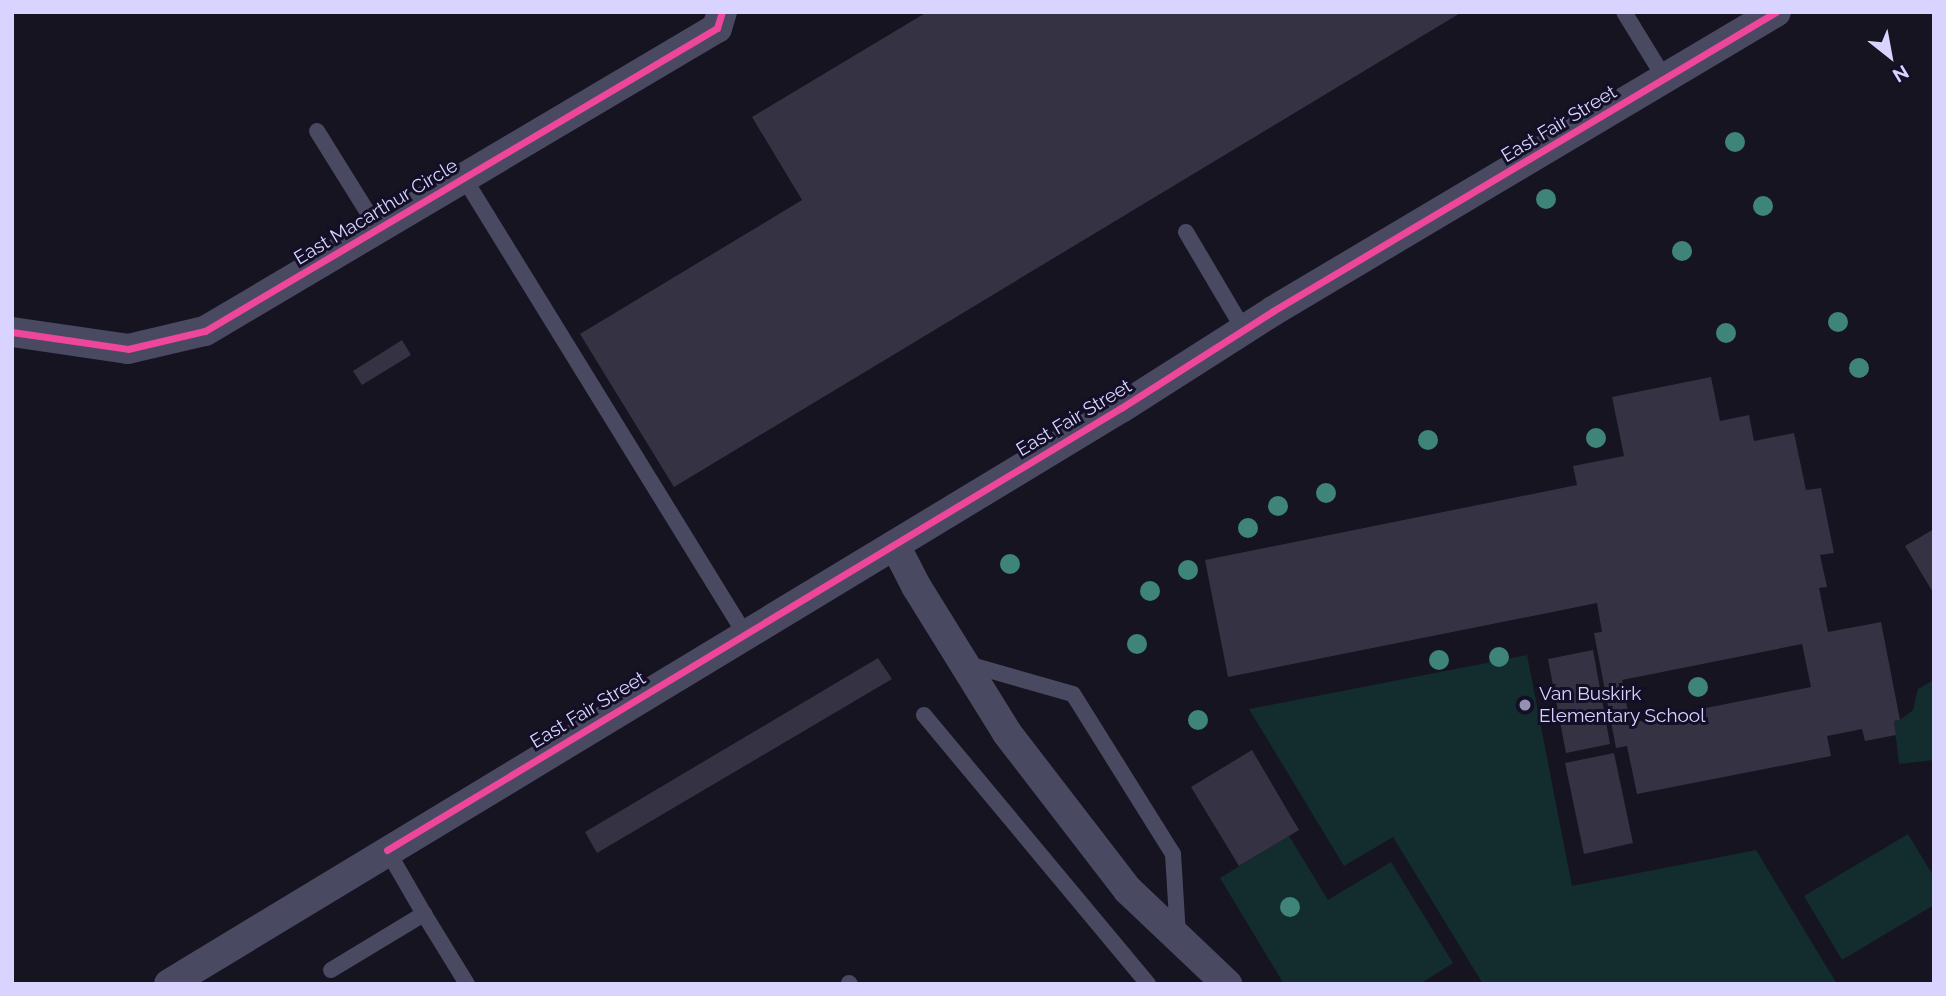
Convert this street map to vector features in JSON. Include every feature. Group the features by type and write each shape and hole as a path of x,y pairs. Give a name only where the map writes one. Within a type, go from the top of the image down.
{"street":[{"name":"East Macarthur Circle","path":"12,332 128,349 205,331 718,28 722,12"},
{"name":"East Fair Street","path":"169,984 895,545 1244,330 1776,12"},
{"path":"895,545 916,586 1007,733 1128,890 1227,984"}],"lane":[{"path":"1625,12 1665,79"},
{"path":"317,131 378,229"},
{"path":"464,178 745,634"},
{"path":"1186,232 1244,330"},
{"path":"964,663 1073,694 1172,854 1179,939"},
{"path":"924,715 1148,984"},
{"path":"387,850 467,984"},
{"path":"331,970 424,914"}],"green space":[{"path":"1527,655 1572,886 1756,850 1837,984 1483,984 1393,837 1344,866 1249,709"},
{"path":"1934,680 1934,760 1899,764 1894,721 1900,720 1913,710 1918,689"},
{"path":"1908,834 1934,877 1934,905 1842,960 1804,896"},
{"path":"1289,836 1328,900 1391,862 1453,963 1420,984 1284,984 1220,878"}],"building":[{"path":"927,12 1462,12 674,487 580,334 802,200 752,117"},
{"path":"402,340 411,355 362,385 353,371"},
{"path":"1711,377 1720,421 1749,415 1754,441 1794,433 1806,490 1821,488 1834,553 1820,555 1827,587 1819,588 1828,632 1881,622 1900,720 1894,721 1896,735 1865,741 1862,729 1827,736 1831,756 1637,794 1627,746 1616,748 1594,633 1602,632 1597,603 1228,677 1205,560 1577,485 1573,466 1624,456 1612,397","holes":["1802,644 1811,687 1630,723 1622,680"]},
{"path":"1934,529 1934,594 1905,546"},
{"path":"1593,650 1610,744 1566,753 1548,659"},
{"path":"878,658 892,679 597,853 585,832"},
{"path":"1252,750 1299,830 1239,866 1191,787"},
{"path":"1614,753 1633,843 1584,854 1565,763"}],"cycle path":[{"path":"12,332 128,349 205,331 717,28 722,12"},
{"path":"387,850 1121,408 1273,311 1776,12"}],"place":[{"name":"Van Buskirk Elementary School","path":"1525,705"}]}
